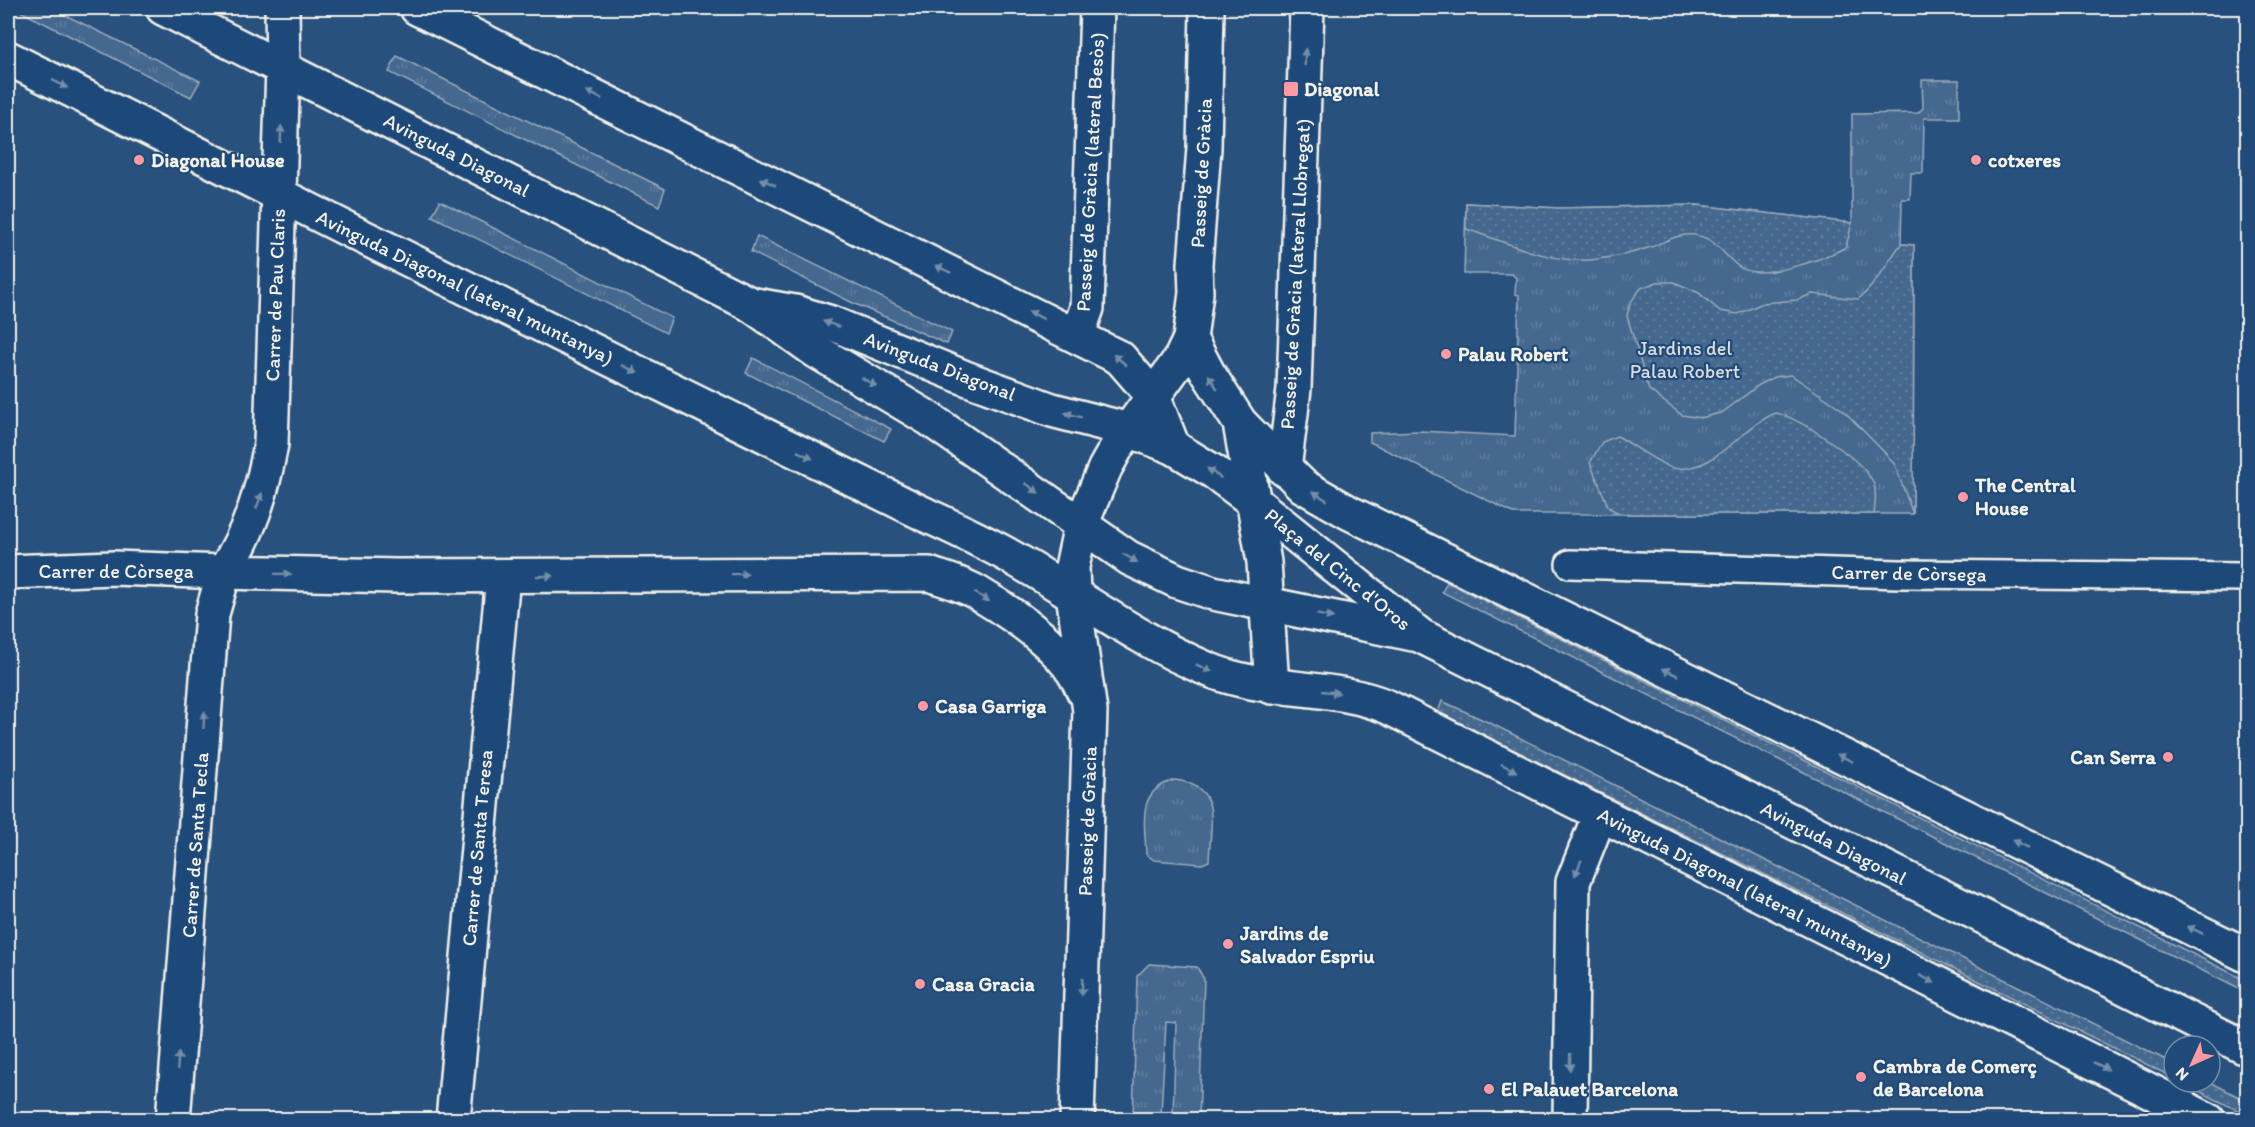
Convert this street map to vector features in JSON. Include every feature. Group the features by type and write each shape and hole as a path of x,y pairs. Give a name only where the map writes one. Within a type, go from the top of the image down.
{"street":[{"name":"Avinguda Diagonal","path":"163,8 750,304 816,351 928,418 1022,481 1081,525"},
{"name":"Carrer de Pau Claris","path":"224,572 240,546 259,500 271,444 284,67 282,8"},
{"path":"417,8 1120,358 1153,396 1173,447"},
{"name":"Passeig de Gràcia (lateral Besòs)","path":"1077,336 1087,308 1097,8"},
{"name":"Passeig de Gràcia","path":"1129,430 1181,358 1190,339 1196,293 1195,264 1204,148 1207,8"},
{"name":"Passeig de Gràcia (lateral Llobregat)","path":"1264,511 1284,469 1294,389 1307,8"},
{"name":"Avinguda Diagonal (lateral muntanya)","path":"8,58 278,192 353,232 1007,554 1151,643 1238,681 1367,699 2208,1119"},
{"name":"Avinguda Diagonal","path":"750,304 795,312 831,323 968,380 1052,410 1129,430"},
{"path":"1190,339 1240,423 1303,486 1350,513 2247,956"},
{"path":"1240,423 1264,511 1264,562 1272,687"},
{"path":"1081,525 1105,468 1129,430"},
{"name":"Plaça del Cinc d'Oros","path":"1129,430 1173,447 1214,471 1421,636"},
{"name":"Passeig de Gràcia","path":"1077,1119 1090,711 1073,594 1072,567 1081,525"},
{"name":"Plaça del Cinc d'Oros","path":"1081,525 1129,558 1177,581 1213,593 1421,636"},
{"name":"Carrer de Còrsega","path":"1570,564 1899,574 2247,577"},
{"name":"Carrer de Còrsega","path":"8,572 112,568 502,576 929,574 980,594 1057,651 1077,676 1090,711"},
{"name":"Carrer de Santa Tecla","path":"173,1119 212,614 224,572"},
{"name":"Carrer de Santa Teresa","path":"453,1119 502,576"},
{"name":"Avinguda Diagonal","path":"1421,636 2247,1049"},
{"path":"1570,1119 1573,882 1600,814"}],"green space":[{"path":"14,8 51,8 200,81 191,97"},
{"path":"397,56 665,189 659,206 389,72"},
{"name":"Jardins del Palau Robert","path":"1922,80 1959,80 1959,118 1924,118 1923,173 1911,173 1910,199 1902,199 1901,244 1914,245 1913,514 1515,514 1370,442 1370,433 1419,431 1515,436 1519,295 1515,294 1516,278 1512,274 1464,274 1466,203 1559,208 1697,205 1852,223 1852,114 1918,113 1923,108"},
{"path":"440,201 672,318 666,333 432,216"},
{"path":"1466,203 1559,208 1697,205 1852,223 1846,247 1807,263 1775,271 1760,272 1747,271 1738,266 1714,243 1695,235 1677,237 1638,251 1605,258 1582,260 1548,256 1466,229"},
{"path":"757,236 952,332 947,344 853,303 751,252"},
{"path":"1901,244 1914,245 1913,514 1895,465 1886,454 1843,410 1791,375 1775,377 1759,385 1723,412 1701,418 1682,415 1649,390 1627,316 1630,303 1641,288 1657,282 1674,282 1699,293 1720,311 1738,314 1763,303 1797,300 1812,294 1858,299 1875,281"},
{"path":"753,358 891,429 884,441 746,373"},
{"path":"1776,413 1814,431 1844,452 1867,473 1873,482 1874,514 1621,514 1609,508 1590,463 1602,442 1617,436 1669,467 1688,468 1715,457 1751,428"},
{"path":"1447,582 2247,981 2247,993 1442,592"},
{"path":"1442,701 1492,724 2162,1058 2162,1072 1438,712"},
{"path":"1175,780 1201,790 1207,799 1211,821 1209,861 1202,864 1154,860 1146,854 1144,819 1148,799 1154,791"},
{"path":"1149,964 1197,967 1204,979 1199,1119 1170,1119 1173,1115 1176,1023 1166,1022 1161,1114 1164,1119 1133,1119 1137,976"},
{"path":"2222,1088 2247,1101 2247,1115 2205,1094 2222,1094"}],"place":[{"name":"Diagonal","path":"1291,89"},
{"name":"Diagonal House","path":"139,160"},
{"name":"cotxeres","path":"1976,160"},
{"name":"Palau Robert","path":"1446,354"},
{"name":"The Central House","path":"1963,497"},
{"name":"Casa Garriga","path":"923,706"},
{"name":"Can Serra","path":"2168,757"},
{"name":"Jardins de Salvador Espriu","path":"1228,944"},
{"name":"Casa Gracia","path":"920,984"},
{"name":"Cambra de Comerç de Barcelona","path":"1861,1077"},
{"name":"El Palauet Barcelona","path":"1489,1089"}]}
